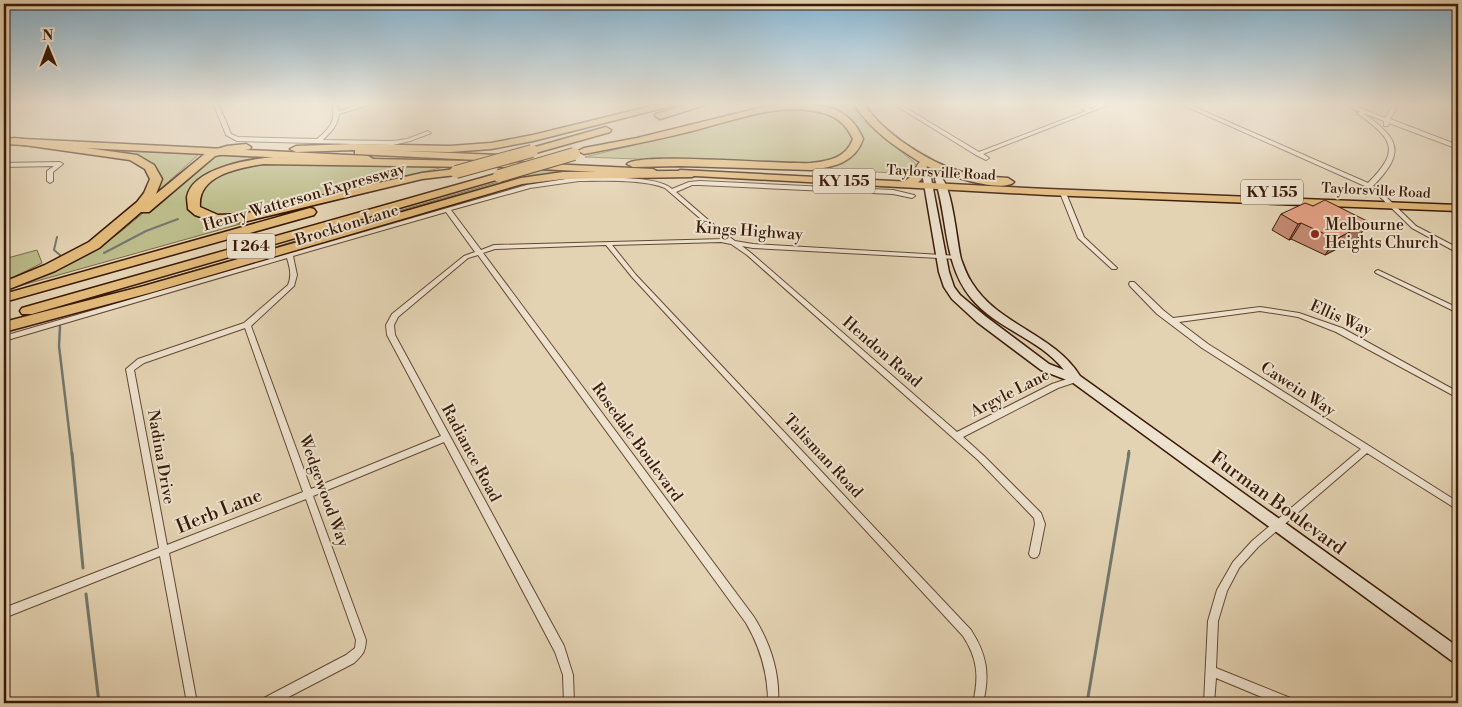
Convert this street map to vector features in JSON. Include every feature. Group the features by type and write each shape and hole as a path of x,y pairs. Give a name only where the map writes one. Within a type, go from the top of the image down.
{"highway":[{"path":"296,149 354,147 443,149 491,146 530,138"},
{"name":"Henry Watterson Expressway","path":"4,298 580,138"},
{"name":"Henry Watterson Expressway","path":"4,318 631,138"},
{"path":"579,153 649,138"},
{"path":"633,164 657,162 792,167 816,166 846,157 852,152 858,138"},
{"path":"893,138 922,165 931,181"},
{"path":"895,140 943,170 976,178 1008,182"},
{"path":"4,287 65,261 94,245 133,213 150,194 156,179 150,167 138,159 9,141"},
{"path":"105,236 132,220 200,162 215,152 246,147"},
{"path":"456,172 422,176 244,218 223,219 205,216 194,209 192,201 198,189 211,177 233,167 259,161 470,164"},
{"path":"922,165 921,173 931,181"},
{"path":"4,327 148,289 521,181 567,174 662,176 692,174"},
{"path":"907,184 931,181"}],"main road":[{"name":"Taylorsville Road","path":"89,138 633,164 931,181 1063,192 1458,208"},
{"path":"55,143 100,142 110,139"},
{"name":"Taylorsville Road","path":"9,141 907,184"},
{"name":"Taylorsville Road","path":"931,181 1008,182 1458,199"}],"street":[{"path":"232,138 392,143 416,138"},
{"path":"318,141 321,138"},
{"path":"952,138 986,158"},
{"path":"978,154 1020,138"},
{"path":"1260,138 1369,186 1421,232 1458,251"},
{"path":"1369,186 1385,171 1392,158 1391,144 1388,138"},
{"path":"1434,138 1458,147"},
{"path":"4,165 60,164 50,171 50,181"},
{"name":"Brockton Lane","path":"4,338 290,257 530,186 570,180 647,181 660,184 672,191"},
{"name":"Furman Boulevard","path":"931,181 941,256 949,287 956,297 969,309 1045,366 1076,379 1458,656"},
{"name":"Furman Boulevard","path":"931,181 963,277 977,297 994,312 1061,359 1076,379"},
{"name":"Taylorsville Road","path":"672,191 691,183 700,182 893,192 912,196"},
{"name":"Hendon Road","path":"672,191 732,243 749,254 982,458 1038,516 1040,524 1034,554"},
{"path":"1063,192 1081,238 1114,268"},
{"name":"Rosedale Boulevard","path":"448,210 480,251 756,630 763,644 772,674 773,703"},
{"name":"Kings Highway","path":"480,251 494,248 721,240 732,243 957,257"},
{"name":"Talisman Road","path":"608,244 634,276 967,633 979,654 982,665 983,677 978,703"},
{"name":"Radiance Road","path":"480,251 466,257 398,313 390,325 391,335 560,650 568,675 570,703"},
{"path":"248,325 291,286 295,272 290,257"},
{"path":"1378,272 1458,311"},
{"name":"Cawein Way","path":"1132,284 1171,321 1204,346 1458,506"},
{"name":"Ellis Way","path":"1171,321 1260,309 1299,315 1340,330 1458,395"},
{"name":"Wedgewood Way","path":"248,325 361,640 361,646 350,659 266,703"},
{"name":"Nadina Drive","path":"192,703 130,369 141,361 248,325"},
{"name":"Argyle Lane","path":"957,436 1056,386 1076,379"},
{"name":"Herb Lane","path":"4,613 309,494 446,438"},
{"path":"1209,703 1213,622 1222,590 1236,565 1255,544 1366,449"},
{"path":"1211,671 1289,703"}],"shaded area":[{"path":"663,138 854,138 849,147 836,158 794,165 585,157"},
{"path":"884,138 914,162 917,167 916,174 814,169 855,153 860,147 861,139"},
{"path":"121,151 199,154 155,194 156,169 143,158"},
{"path":"213,155 259,157 196,185 197,215 209,220 301,207 5,290 94,249 119,233"},
{"path":"258,163 444,167 246,215 215,214 199,206 199,192 213,181 234,170"},
{"path":"539,170 571,172 538,175 514,181 86,302"},
{"path":"37,250 42,263 4,282 4,259"}],"building":[{"path":"1325,200 1369,222 1336,239 1301,223 1298,224 1281,214 1305,203 1313,206"}],"waterway":[{"path":"104,253 146,231 178,219"},
{"path":"57,237 54,250 60,255"},
{"path":"60,326 59,346 72,455"},
{"path":"1128,455 1129,451"},
{"path":"72,453 83,568"},
{"path":"1087,703 1129,453"},
{"path":"86,594 99,703"}],"place":[{"name":"Melbourne Heights Church","path":"1315,234"}]}
